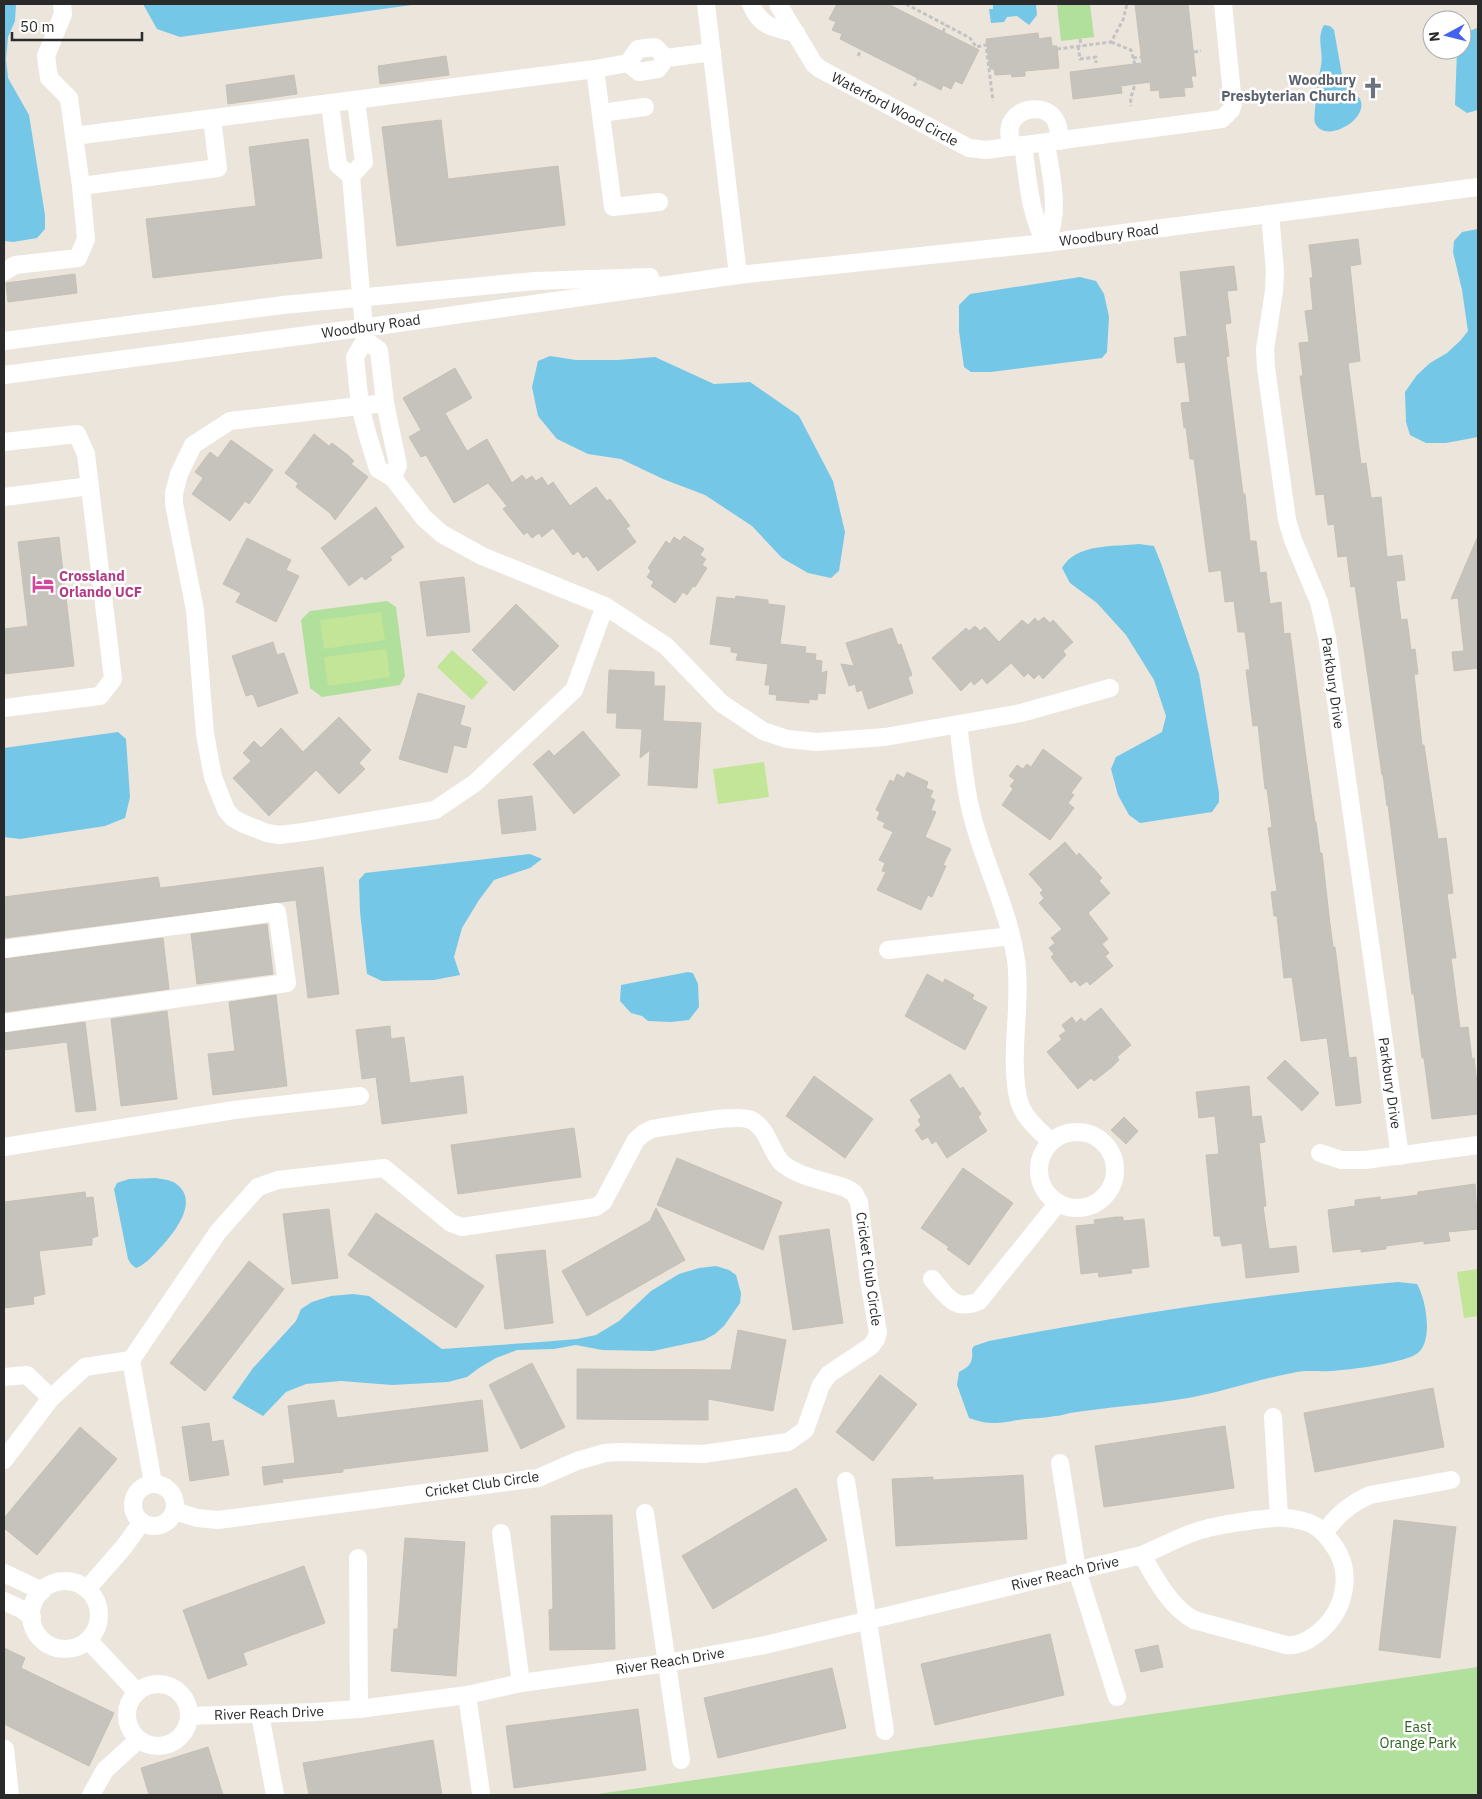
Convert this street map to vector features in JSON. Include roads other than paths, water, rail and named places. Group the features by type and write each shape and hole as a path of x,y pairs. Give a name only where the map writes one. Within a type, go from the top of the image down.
{"street":[{"path":"4,272 15,265 78,258 86,239 69,98 49,78 46,56 63,14 62,4"},
{"path":"706,4 738,275"},
{"path":"751,4 755,14 763,22 772,27 796,33"},
{"name":"Waterford Wood Circle","path":"778,4 814,64 827,73 969,148 986,150 1216,122 1227,115 1233,104 1223,4"},
{"path":"74,136 356,101 628,63 639,72 658,69 666,58 712,52"},
{"path":"595,69 613,207 659,202"},
{"path":"356,101 364,162 352,176 364,334 354,357 360,406 378,469 393,478 424,518 442,534 482,556 605,606 666,646 721,703 763,731 787,739 817,742 885,737 1021,713 1110,688"},
{"path":"330,104 338,165 352,176"},
{"path":"601,113 645,107"},
{"path":"1034,109 1049,113 1058,125 1053,142 1054,217 1052,231 1046,244 1034,219 1017,146 1009,134 1013,120 1026,111 1034,109"},
{"path":"81,186 218,168 212,118"},
{"name":"Woodbury Road","path":"4,375 364,334 738,275 1046,244 1478,187"},
{"name":"Parkbury Drive","path":"1270,214 1275,271 1266,349 1267,385 1287,520 1293,540 1319,602 1327,636 1400,1156"},
{"name":"Woodbury Road","path":"4,341 284,305 535,281 738,275"},
{"path":"364,334 379,350 385,403 398,465 393,478"},
{"path":"385,403 230,421 193,445 178,474 174,504 195,610 212,778 226,810 233,818 244,824 279,835 434,810 475,783 574,690 605,606"},
{"path":"4,442 77,434 86,454 113,679 100,696 4,708"},
{"path":"4,497 90,486"},
{"path":"958,725 969,805 975,827 1004,905 1016,961 1018,986 1016,1059 1018,1097 1026,1118 1051,1142"},
{"path":"4,949 277,912 287,983 4,1023"},
{"path":"888,950 1011,936"},
{"path":"4,1147 234,1110 360,1096"},
{"name":"Cricket Club Circle","path":"131,1360 218,1232 258,1187 278,1180 384,1168 451,1223 462,1227 596,1207 602,1202 636,1140 644,1133 652,1129 736,1117 751,1120 762,1129 781,1161 789,1168 846,1188 854,1193 859,1202 869,1281 877,1325 876,1339 871,1346 829,1374 821,1386 806,1430 788,1442 703,1454 605,1453 577,1461 538,1478 218,1520 197,1518 175,1511"},
{"path":"1087,1132 1098,1137 1112,1154 1115,1165 1113,1183 1100,1201 1087,1207 1079,1208 1058,1203 1046,1193 1041,1183 1038,1172 1042,1155 1051,1142 1065,1133 1087,1132"},
{"path":"1320,1153 1341,1160 1354,1161 1478,1145"},
{"path":"932,1279 949,1298 959,1305 969,1305 979,1301 1058,1203"},
{"path":"4,1460 51,1398 85,1367 131,1360 152,1483"},
{"path":"4,1377 27,1374 51,1398"},
{"path":"1273,1417 1279,1517"},
{"path":"1060,1463 1077,1570 1117,1697"},
{"path":"1324,1533 1331,1524 1358,1500 1370,1495 1451,1480"},
{"path":"846,1481 885,1731"},
{"path":"152,1483 162,1484 170,1489 176,1502 175,1511 171,1518 161,1525 153,1526 142,1522 135,1514 133,1501 140,1489 152,1483"},
{"path":"645,1513 681,1760"},
{"name":"River Reach Drive","path":"189,1716 359,1709 468,1695 521,1683 667,1663 765,1645 1142,1555 1211,1527 1279,1517 1301,1520 1312,1524 1324,1533 1336,1548 1342,1561 1345,1573 1343,1594 1331,1620 1322,1630 1294,1646 1194,1620 1184,1615 1153,1574 1142,1555"},
{"path":"87,1589 123,1548 142,1522"},
{"path":"501,1533 521,1683"},
{"path":"358,1558 359,1709"},
{"path":"4,1572 42,1590"},
{"path":"61,1582 74,1582 87,1589 94,1598 99,1614 95,1631 88,1640 73,1648 55,1648 47,1644 35,1630 32,1617 33,1606 42,1590 61,1582"},
{"path":"4,1601 32,1617"},
{"path":"88,1640 137,1692"},
{"path":"150,1684 169,1685 180,1692 184,1697 189,1716 184,1732 172,1743 157,1746 147,1745 138,1740 131,1732 126,1717 130,1700 137,1692 150,1684"},
{"path":"468,1695 481,1794"},
{"path":"260,1714 275,1795"},
{"path":"91,1795 105,1770 138,1740"},
{"path":"5,1749 10,1795"}],"water":[{"path":"4,4 16,4 15,21 8,37 6,59 8,78 29,115 45,215 45,229 37,238 13,242 4,241"},
{"path":"143,4 419,4 180,37 157,29"},
{"path":"993,4 1036,5 1037,15 1029,25 1017,16 1007,17 1004,22 991,23 989,9 993,9"},
{"path":"1324,25 1330,26 1334,30 1342,75 1348,89 1360,99 1361,107 1359,114 1345,127 1328,131 1320,129 1315,123 1316,95 1322,61 1320,40"},
{"path":"1478,28 1478,110 1467,113 1455,105 1457,60 1472,60 1472,30"},
{"path":"1478,229 1478,437 1446,443 1426,443 1410,435 1406,422 1405,392 1417,375 1430,363 1447,353 1468,331 1462,290 1453,252 1454,241 1462,232"},
{"path":"1080,277 1096,281 1104,294 1109,317 1107,352 1102,358 991,372 971,372 964,367 959,331 959,305 970,294"},
{"path":"550,356 576,360 618,360 655,357 714,384 750,382 799,416 833,481 845,532 839,571 831,578 808,573 782,558 752,526 705,495 663,479 621,459 588,454 557,439 538,416 532,387 538,361"},
{"path":"1139,544 1154,546 1199,674 1219,793 1219,802 1212,812 1140,823 1129,815 1118,795 1111,769 1116,757 1162,732 1166,716 1154,680 1126,635 1097,603 1070,583 1062,568 1076,554 1086,550 1107,546"},
{"path":"118,732 126,739 130,797 125,818 105,826 20,839 4,837 4,748"},
{"path":"530,854 542,859 530,868 494,880 462,928 454,957 460,975 434,980 382,981 367,974 360,912 359,880 365,873"},
{"path":"688,972 693,973 698,984 699,1007 689,1020 671,1022 648,1021 642,1016 631,1013 620,1001 621,985"},
{"path":"156,1178 175,1183 182,1190 186,1198 186,1206 179,1223 168,1239 147,1261 136,1268 128,1259 114,1189 117,1183 129,1179"},
{"path":"716,1266 729,1270 736,1275 741,1293 740,1303 724,1326 704,1340 653,1351 602,1350 576,1345 554,1349 517,1350 496,1358 467,1377 448,1382 392,1385 341,1381 306,1384 286,1392 263,1416 232,1398 253,1368 296,1321 301,1309 312,1302 331,1296 353,1294 369,1296 442,1349 541,1342 577,1339 596,1335 619,1321 651,1291 679,1274 699,1268"},
{"path":"1398,1282 1417,1284 1423,1299 1427,1329 1426,1338 1419,1352 1413,1356 1391,1363 1339,1370 1297,1372 1182,1399 997,1423 969,1418 957,1385 959,1372 970,1363 974,1346 989,1341 1090,1322 1192,1306"}],"place":[{"name":"Woodbury Presbyterian Church","path":"1373,88"},
{"name":"Crossland Orlando UCF","path":"43,584"}],"park label":[{"name":"East Orange Park","path":"1418,1735"}]}
